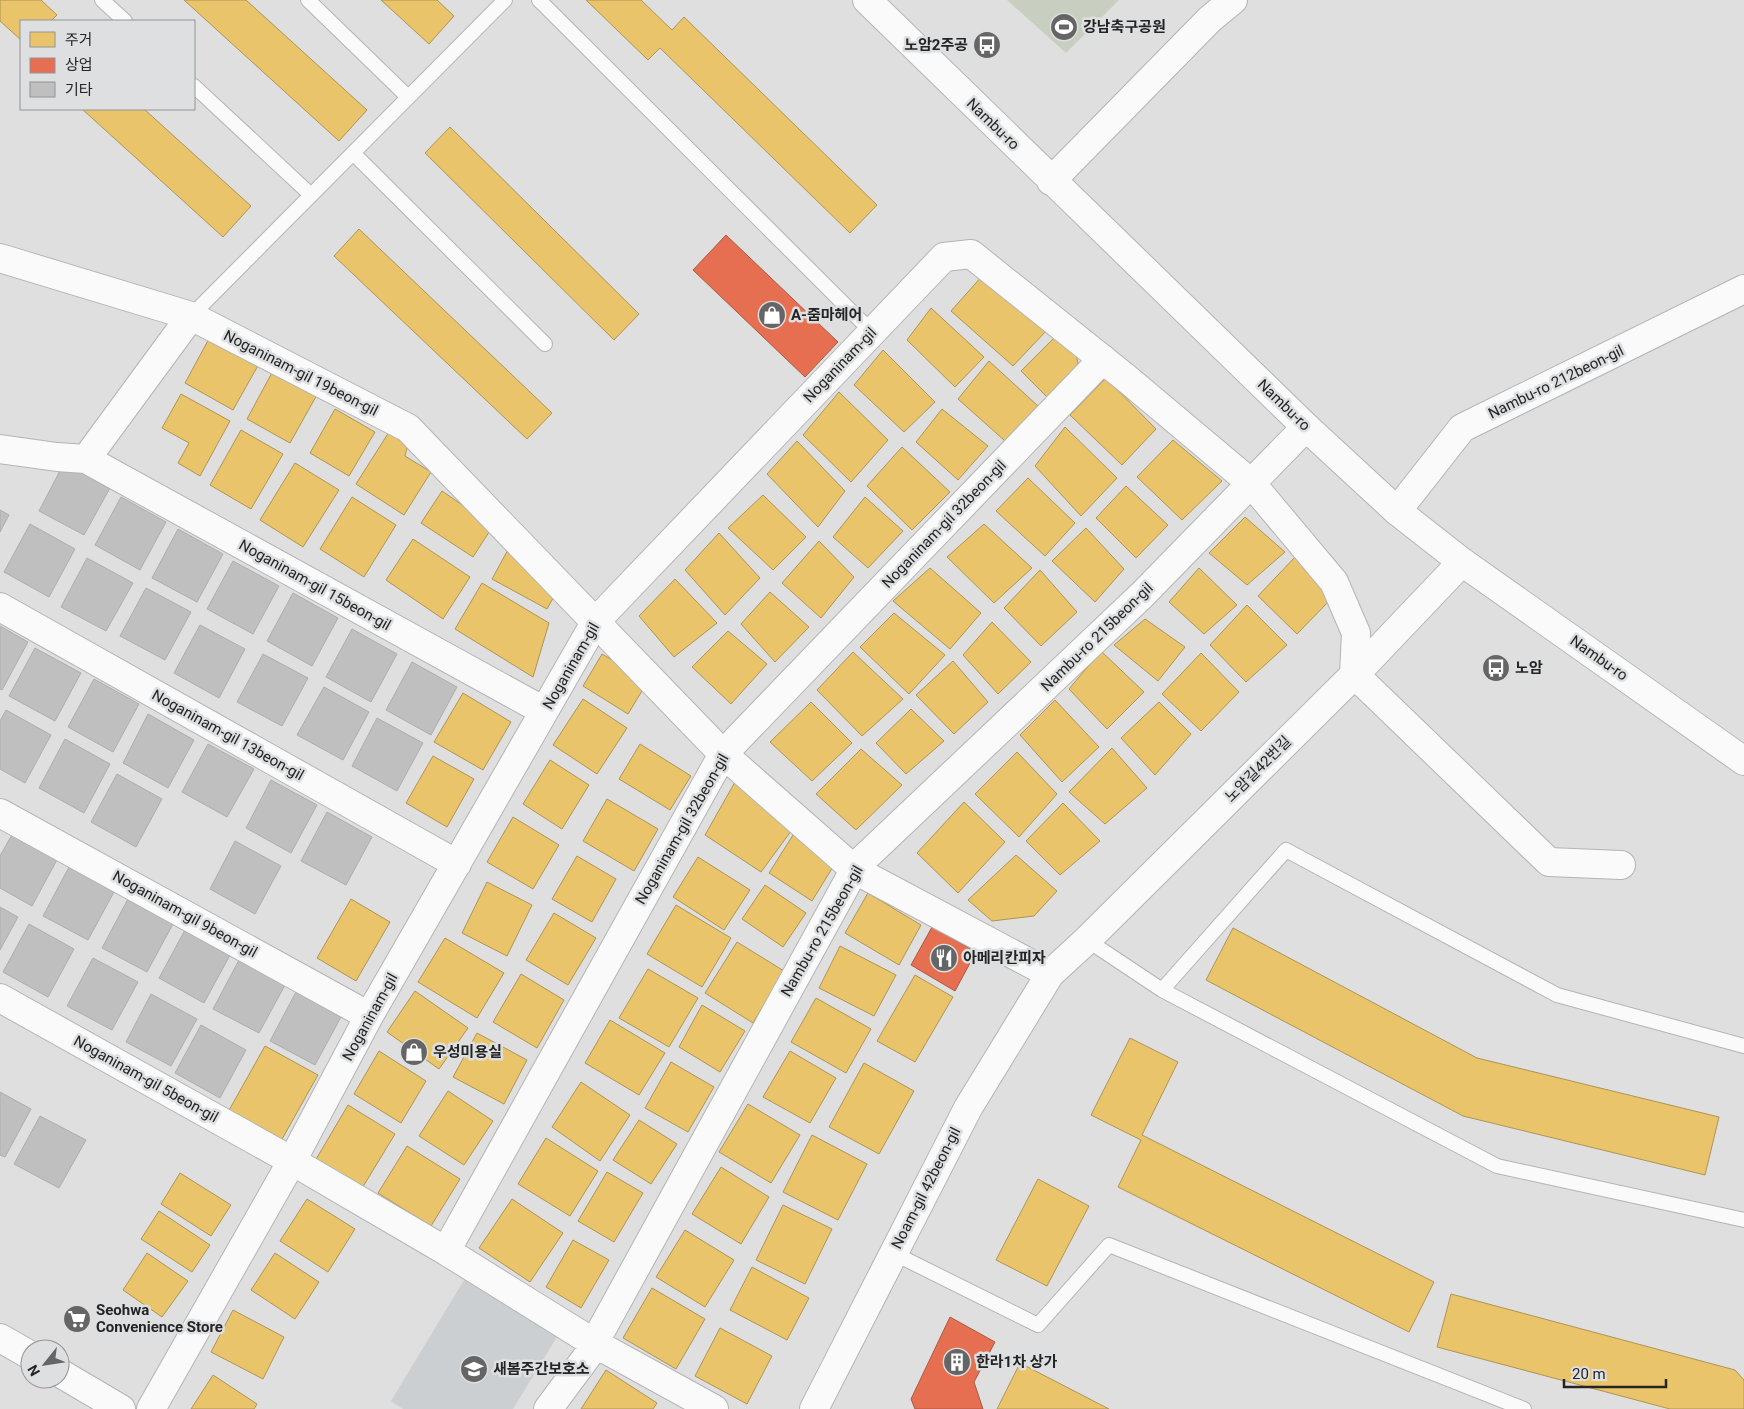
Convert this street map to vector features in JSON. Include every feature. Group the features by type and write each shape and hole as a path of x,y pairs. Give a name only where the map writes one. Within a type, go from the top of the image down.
{"street":[{"name":"Nambu-ro","path":"867,0 1306,427 1397,510 1462,562 1744,761"},
{"path":"1051,181 1210,19 1233,0"},
{"name":"Noganinam-gil","path":"151,1409 292,1161 369,1016 596,620 944,257 971,254 1103,359 1251,483"},
{"name":"Noganinam-gil 19beon-gil","path":"0,258 191,316 408,428 596,620 723,754 854,870 1050,974"},
{"name":"Nambu-ro 212beon-gil","path":"1397,510 1462,428 1744,289"},
{"path":"0,448 57,457 86,459 191,316"},
{"name":"Noganinam-gil 32beon-gil","path":"446,1251 723,754 1103,359"},
{"name":"Nambu-ro 215beon-gil","path":"548,1409 586,1358 857,865 1143,594 1306,427"},
{"name":"Noganinam-gil 15beon-gil","path":"86,459 544,711"},
{"path":"1251,483 1334,582 1356,633 1354,674 1549,862 1621,865"},
{"name":"노암길42번길","path":"1050,974 1087,940 1354,674 1462,562"},
{"name":"Noganinam-gil 13beon-gil","path":"0,607 457,864"},
{"name":"Noganinam-gil 9beon-gil","path":"0,813 369,1016"},
{"name":"Noam-gil 42beon-gil","path":"814,1409 968,1108 1050,974"},
{"name":"Noganinam-gil 5beon-gil","path":"0,998 292,1161 446,1251 594,1343 714,1409"},
{"path":"0,1338 20,1350"},
{"path":"70,1379 121,1409"}],"lane":[{"path":"102,0 123,20"},
{"path":"308,0 408,97"},
{"path":"191,316 505,0"},
{"path":"539,0 872,332"},
{"path":"195,87 311,195"},
{"path":"353,153 545,344"},
{"path":"1162,990 1286,850 1557,995 1744,1046"},
{"path":"1087,940 1162,990 1497,1166 1744,1220"},
{"path":"893,1253 1038,1325 1109,1245 1524,1409"}],"shaded area":[{"name":"새봄주간보호소","path":"464,1280 557,1337 513,1409 403,1409 391,1401"}],"green space":[{"name":"강남축구공원","path":"1007,0 1119,0 1066,53"}],"building: 주거":[{"path":"0,0 41,0 57,15 52,20 20,20 20,39 0,21"},
{"path":"184,0 246,0 367,110 339,141"},
{"path":"381,0 437,0 454,16 429,44"},
{"path":"586,0 641,0 672,30 684,17 877,205 850,233 660,48 648,60"},
{"path":"83,110 145,110 251,206 223,237"},
{"path":"450,127 639,314 614,340 425,153"},
{"path":"359,229 552,413 527,439 334,256"},
{"path":"983,275 1048,329 1013,366 951,311"},
{"path":"931,308 984,357 955,387 907,340"},
{"path":"211,335 260,362 233,410 185,383"},
{"path":"1057,335 1076,354 1080,373 1051,401 1021,371"},
{"path":"883,350 935,402 904,432 854,385"},
{"path":"989,361 1038,406 1005,441 958,399"},
{"path":"274,369 318,393 290,443 247,419"},
{"path":"1106,378 1156,429 1122,465 1070,415"},
{"path":"839,392 888,440 851,482 803,435"},
{"path":"181,394 230,421 200,476 178,463 189,443 162,428"},
{"path":"335,409 375,432 349,476 310,453"},
{"path":"942,409 988,446 958,480 916,442"},
{"path":"1065,427 1117,478 1081,516 1035,466"},
{"path":"241,430 283,454 251,509 210,485"},
{"path":"389,432 408,444 405,456 431,472 404,515 356,484"},
{"path":"1173,440 1222,481 1182,520 1137,477"},
{"path":"797,441 845,491 818,527 767,474"},
{"path":"902,447 950,492 912,530 867,486"},
{"path":"295,463 339,490 303,547 260,520"},
{"path":"1028,478 1075,523 1045,556 996,511"},
{"path":"1126,486 1168,525 1136,558 1096,518"},
{"path":"442,491 493,526 473,557 421,523"},
{"path":"763,495 806,537 773,570 728,528"},
{"path":"352,497 396,525 364,577 320,549"},
{"path":"865,497 903,531 868,568 833,537"},
{"path":"1245,517 1285,552 1247,585 1209,553"},
{"path":"984,524 1032,568 994,603 947,557"},
{"path":"1086,528 1124,569 1095,602 1052,561"},
{"path":"719,533 760,578 725,615 685,570"},
{"path":"413,539 470,577 443,619 386,580"},
{"path":"819,541 854,577 821,618 782,583"},
{"path":"510,546 556,593 547,609 492,579"},
{"path":"1296,556 1333,597 1297,634 1258,596"},
{"path":"930,568 981,613 950,649 893,601"},
{"path":"1199,568 1237,605 1204,634 1169,602"},
{"path":"1040,570 1077,612 1041,646 1004,608"},
{"path":"675,579 717,623 674,657 639,616"},
{"path":"482,583 549,623 533,677 455,629"},
{"path":"770,592 809,627 775,662 741,624"},
{"path":"1247,605 1287,645 1246,682 1210,645"},
{"path":"894,613 945,655 909,694 860,647"},
{"path":"1145,619 1185,647 1158,681 1114,645"},
{"path":"992,622 1031,662 998,694 963,655"},
{"path":"728,631 767,664 731,704 692,667"},
{"path":"1101,651 1144,692 1107,729 1069,689"},
{"path":"853,652 903,699 862,736 817,690"},
{"path":"1201,653 1239,692 1201,731 1162,694"},
{"path":"602,654 648,681 628,714 583,686"},
{"path":"953,661 988,702 954,734 916,695"},
{"path":"463,693 511,722 483,770 434,742"},
{"path":"583,699 627,728 597,774 553,745"},
{"path":"1055,700 1099,747 1062,782 1020,735"},
{"path":"811,702 852,743 812,781 770,742"},
{"path":"1159,702 1191,734 1155,775 1121,738"},
{"path":"911,709 944,741 906,774 876,743"},
{"path":"640,744 691,776 670,810 619,779"},
{"path":"1112,748 1147,788 1105,824 1069,792"},
{"path":"861,749 902,785 856,830 816,794"},
{"path":"1017,752 1057,794 1019,837 975,794"},
{"path":"433,756 474,779 447,827 406,803"},
{"path":"550,760 589,785 562,829 523,804"},
{"path":"735,782 794,827 761,872 705,835"},
{"path":"607,799 658,829 634,871 583,841"},
{"path":"964,802 1005,842 958,893 917,853"},
{"path":"1063,803 1100,841 1060,875 1026,841"},
{"path":"513,817 559,845 533,889 487,862"},
{"path":"793,835 836,862 812,901 769,873"},
{"path":"1016,855 1057,891 1034,916 992,921 968,900"},
{"path":"577,856 616,879 592,922 552,899"},
{"path":"698,857 750,890 724,930 673,897"},
{"path":"487,882 532,905 507,956 462,933"},
{"path":"765,885 806,913 783,947 742,919"},
{"path":"868,893 921,925 899,965 845,933"},
{"path":"351,899 390,922 356,981 317,958"},
{"path":"676,905 731,938 702,987 647,954"},
{"path":"554,913 596,938 568,985 526,960"},
{"path":"1233,928 1477,1058 1719,1117 1705,1175 1463,1116 1206,980"},
{"path":"445,938 504,973 477,1018 418,982"},
{"path":"737,942 784,971 753,1023 705,993"},
{"path":"840,946 896,975 874,1016 819,988"},
{"path":"648,969 698,998 669,1047 619,1018"},
{"path":"521,974 564,1000 537,1048 493,1022"},
{"path":"915,975 953,997 915,1062 877,1041"},
{"path":"415,991 468,1028 439,1069 387,1032"},
{"path":"816,998 871,1029 846,1073 791,1042"},
{"path":"702,1005 745,1031 720,1072 679,1047"},
{"path":"610,1020 665,1053 639,1095 585,1063"},
{"path":"477,1033 527,1060 504,1104 453,1077"},
{"path":"1130,1038 1178,1062 1142,1135 1434,1282 1409,1332 1118,1187 1141,1140 1091,1115"},
{"path":"265,1046 318,1075 281,1141 228,1112"},
{"path":"379,1051 426,1081 401,1123 354,1094"},
{"path":"790,1051 836,1078 810,1123 763,1097"},
{"path":"671,1062 714,1087 688,1132 645,1108"},
{"path":"864,1063 914,1091 879,1154 829,1127"},
{"path":"581,1082 630,1115 600,1161 552,1127"},
{"path":"448,1091 493,1121 464,1165 419,1136"},
{"path":"748,1104 800,1135 771,1183 719,1152"},
{"path":"348,1105 395,1134 361,1190 315,1161"},
{"path":"639,1120 677,1144 651,1184 613,1160"},
{"path":"812,1135 867,1164 838,1220 783,1192"},
{"path":"546,1138 598,1171 570,1216 518,1184"},
{"path":"407,1146 460,1179 431,1226 378,1193"},
{"path":"721,1167 769,1197 741,1244 692,1214"},
{"path":"607,1172 643,1193 614,1242 578,1221"},
{"path":"180,1173 231,1205 211,1236 161,1204"},
{"path":"1038,1179 1089,1206 1047,1286 996,1260"},
{"path":"307,1199 355,1229 328,1272 280,1241"},
{"path":"512,1199 563,1233 530,1282 479,1248"},
{"path":"783,1205 832,1229 805,1284 756,1260"},
{"path":"159,1211 210,1245 192,1272 141,1239"},
{"path":"685,1230 734,1260 705,1307 656,1277"},
{"path":"573,1240 609,1260 581,1308 546,1287"},
{"path":"147,1253 188,1281 162,1317 123,1290"},
{"path":"275,1253 319,1282 295,1319 251,1290"},
{"path":"752,1267 809,1298 787,1340 730,1310"},
{"path":"652,1288 705,1319 676,1369 623,1338"},
{"path":"1451,1294 1735,1370 1744,1380 1744,1409 1670,1409 1437,1347"},
{"path":"233,1310 284,1337 263,1379 211,1352"},
{"path":"720,1328 772,1356 747,1404 695,1376"},
{"path":"1020,1363 1109,1409 997,1409"},
{"path":"606,1370 657,1403 653,1409 581,1409"},
{"path":"213,1375 257,1404 254,1409 191,1409"}],"building: 상업":[{"path":"726,235 838,342 805,377 693,270"},
{"name":"아메리칸피자","path":"932,927 976,952 955,991 911,965"},
{"name":"한라1차 상가","path":"950,1317 995,1342 974,1382 983,1409 915,1409 911,1399"}],"building: 기타":[{"path":"64,463 110,488 84,535 39,511"},
{"path":"121,497 166,522 140,570 95,545"},
{"path":"0,510 9,515 0,532"},
{"path":"30,524 75,549 49,597 4,572"},
{"path":"178,529 223,554 197,602 152,578"},
{"path":"87,558 133,583 106,631 61,607"},
{"path":"233,561 279,586 253,634 207,609"},
{"path":"146,588 191,612 165,660 120,636"},
{"path":"293,593 338,618 312,666 267,641"},
{"path":"200,625 245,649 219,698 174,673"},
{"path":"0,626 28,642 2,690 0,689"},
{"path":"352,629 397,654 371,702 326,677"},
{"path":"35,648 81,673 55,721 9,696"},
{"path":"263,654 308,678 282,726 237,702"},
{"path":"412,662 457,687 431,735 386,710"},
{"path":"94,679 139,704 113,752 68,727"},
{"path":"324,687 369,712 343,760 297,735"},
{"path":"6,710 51,735 25,783 0,769 0,721"},
{"path":"148,714 194,740 168,788 123,763"},
{"path":"377,718 423,743 397,791 352,766"},
{"path":"65,739 110,764 84,813 39,788"},
{"path":"208,744 254,769 227,817 182,792"},
{"path":"117,774 162,799 136,847 91,822"},
{"path":"271,780 317,805 291,853 246,828"},
{"path":"327,812 372,837 346,885 301,861"},
{"path":"13,833 58,858 32,906 0,888 0,856"},
{"path":"235,841 281,866 255,914 210,889"},
{"path":"69,867 114,892 88,940 43,916"},
{"path":"128,899 173,924 147,972 102,948"},
{"path":"0,907 18,917 0,950"},
{"path":"29,924 74,949 48,997 3,972"},
{"path":"185,930 230,955 204,1003 159,978"},
{"path":"93,958 138,982 112,1030 67,1006"},
{"path":"239,960 285,985 259,1033 213,1009"},
{"path":"296,992 341,1017 315,1065 270,1041"},
{"path":"151,994 197,1019 171,1066 126,1042"},
{"path":"201,1025 246,1050 220,1098 175,1073"},
{"path":"0,1092 31,1109 5,1157 0,1155"},
{"path":"40,1116 86,1140 59,1188 14,1164"}],"place":[{"name":"강남축구공원","path":"1064,27"},
{"name":"노암2주공","path":"987,45"},
{"name":"A-줌마헤어","path":"772,315"},
{"name":"노암","path":"1496,668"},
{"name":"아메리칸피자","path":"944,958"},
{"name":"우성미용실","path":"414,1052"},
{"name":"Seohwa Convenience Store","path":"77,1319"},
{"name":"한라1차 상가","path":"957,1362"},
{"name":"새봄주간보호소","path":"474,1369"}]}
